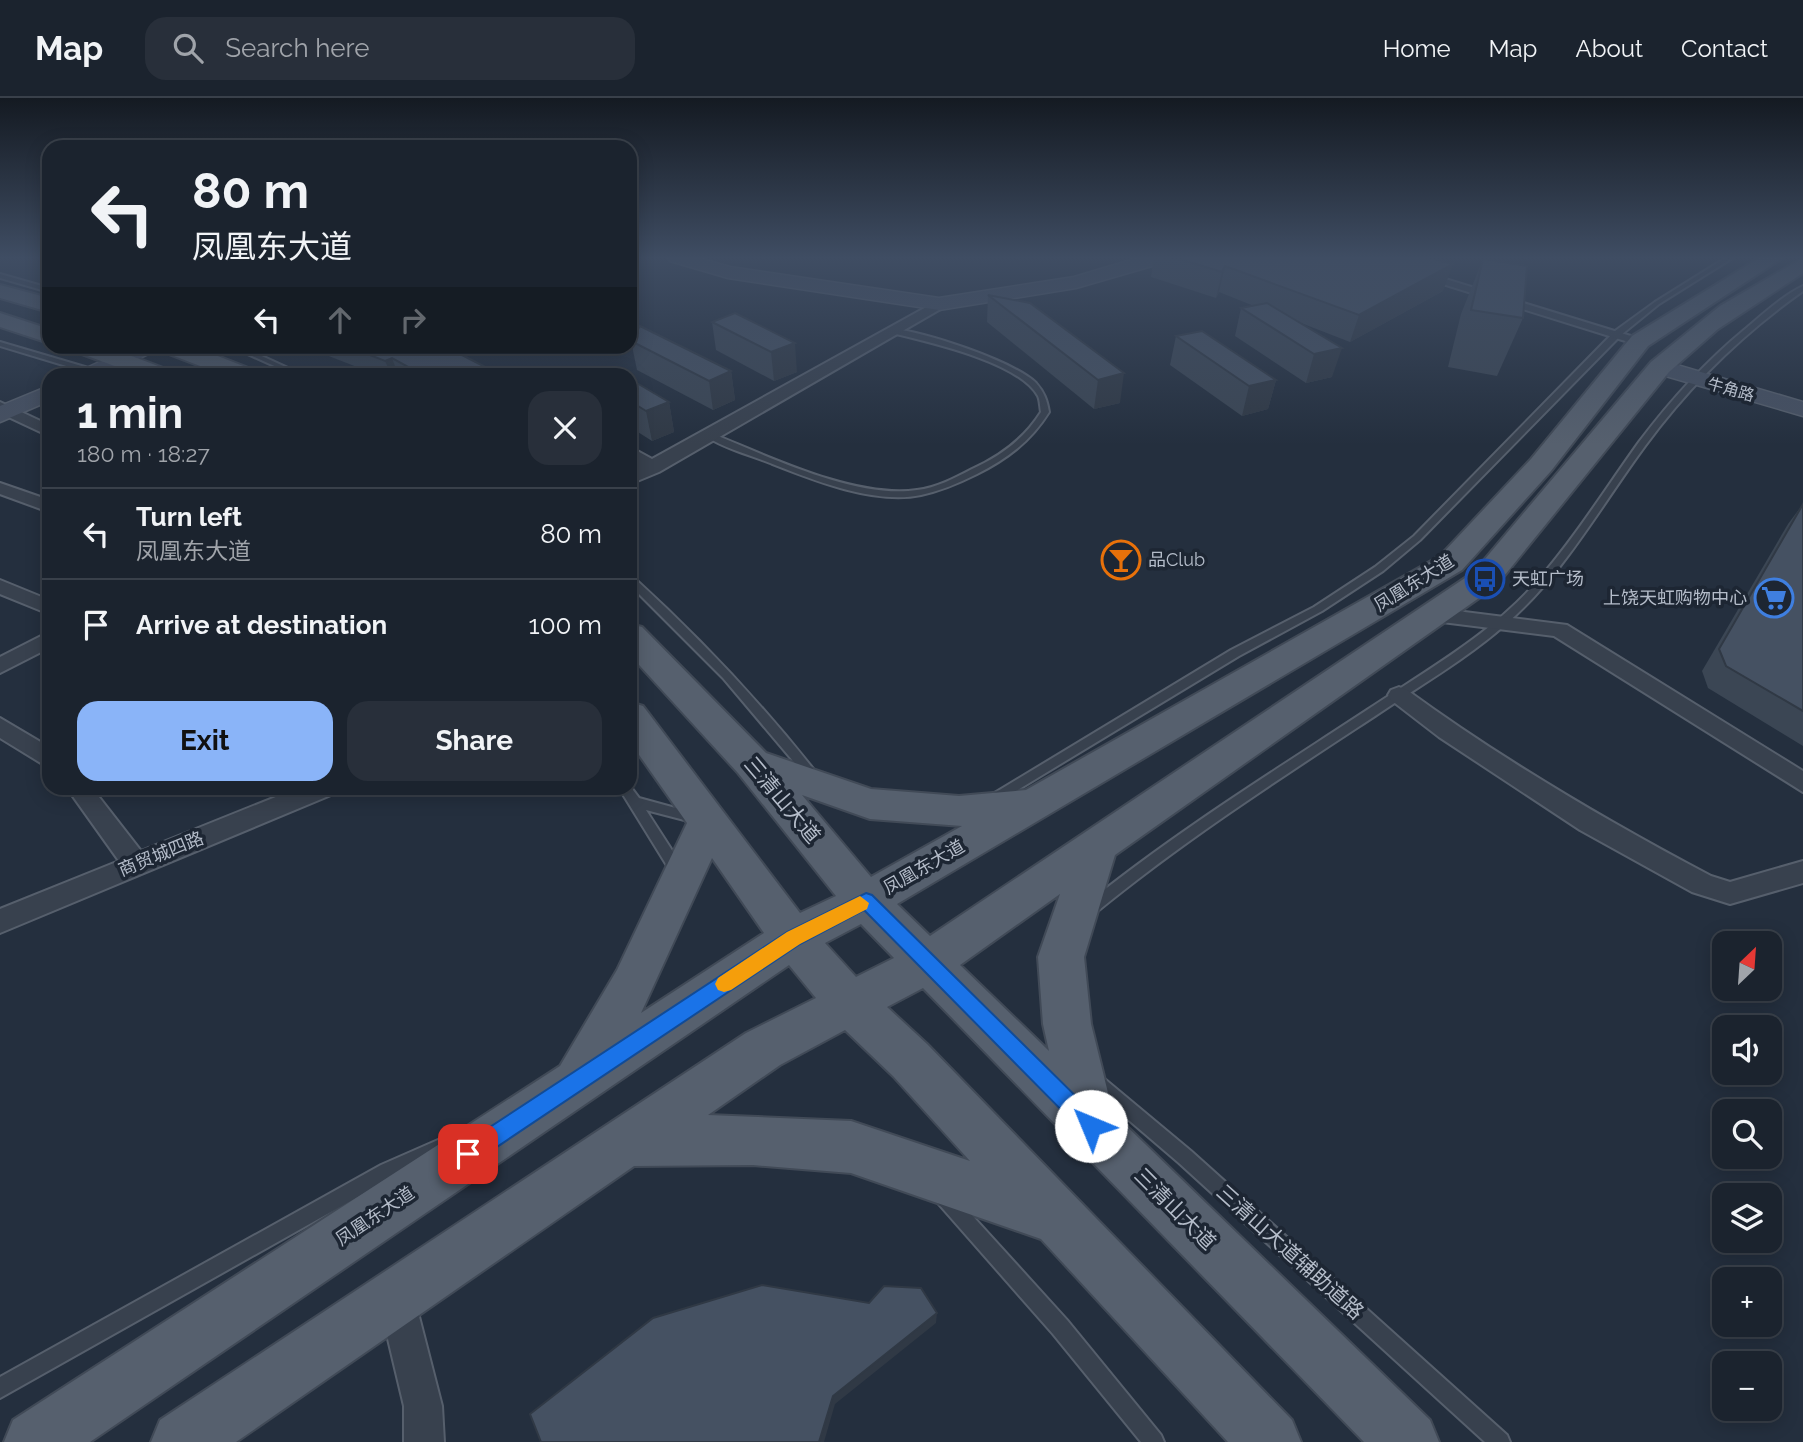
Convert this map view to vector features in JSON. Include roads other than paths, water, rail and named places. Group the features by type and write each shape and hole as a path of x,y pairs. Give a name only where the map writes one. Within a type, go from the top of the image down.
{"main road":[{"path":"0,320 42,334"},
{"name":"凤凰东大道","path":"35,1442 793,938 866,901 1451,563 1541,466 1654,355 1697,320"},
{"name":"凤凰东大道","path":"182,1442 763,1049 927,963 1485,579 1654,355 1682,344 1715,320"},
{"path":"106,354 143,368"},
{"path":"190,354 226,368"},
{"name":"三清山大道","path":"637,642 751,763 866,901 1408,1442"},
{"path":"637,725 793,938 850,1004 910,1060 1270,1442"},
{"path":"751,763 870,804 959,811 1035,803"},
{"path":"568,1087 633,984 684,880 708,821"},
{"path":"1091,1126 1067,1024 1060,957 1097,846"},
{"path":"627,1141 753,1140 851,1147 1058,1217"}],"street":[{"path":"637,476 913,320"},
{"path":"1549,320 1654,355"},
{"path":"107,368 137,354"},
{"name":"牛角路","path":"1654,355 1803,409"},
{"path":"3,411 42,396"},
{"path":"3,411 42,428"},
{"path":"637,457 653,468"},
{"path":"0,488 42,503"},
{"path":"0,586 42,605"},
{"path":"1433,615 1559,630 1803,783"},
{"path":"0,666 42,643"},
{"path":"1399,695 1467,745 1589,823 1702,884 1730,893 1803,872"},
{"path":"0,726 42,754"},
{"path":"84,795 136,864"},
{"name":"商贸城四路","path":"0,921 298,795"},
{"path":"396,1297 423,1406 424,1442"}],"lane":[{"path":"1070,926 1145,863 1399,695 1501,623 1555,570 1642,444 1656,320"},
{"path":"976,809 1235,653 1318,610 1379,569 1654,355 1744,332 1760,320"},
{"path":"710,436 835,482 886,493 917,493 959,480 1005,457 1034,431 1045,412 1041,395 1021,376 992,360 895,331"},
{"path":"0,344 76,368"},
{"path":"252,354 284,368"},
{"path":"637,586 670,616 775,727 821,787"},
{"path":"630,795 684,880"},
{"path":"635,802 708,821"},
{"name":"三清山大道辅助道路","path":"1077,1066 1185,1157 1500,1442"},
{"path":"0,1388 387,1171 568,1087"},
{"path":"919,1170 1060,1327 1154,1442"}],"place":[{"name":"品Club","path":"1121,560"},
{"name":"天虹广场","path":"1485,579"},
{"name":"上饶天虹购物中心","path":"1774,598"}]}
